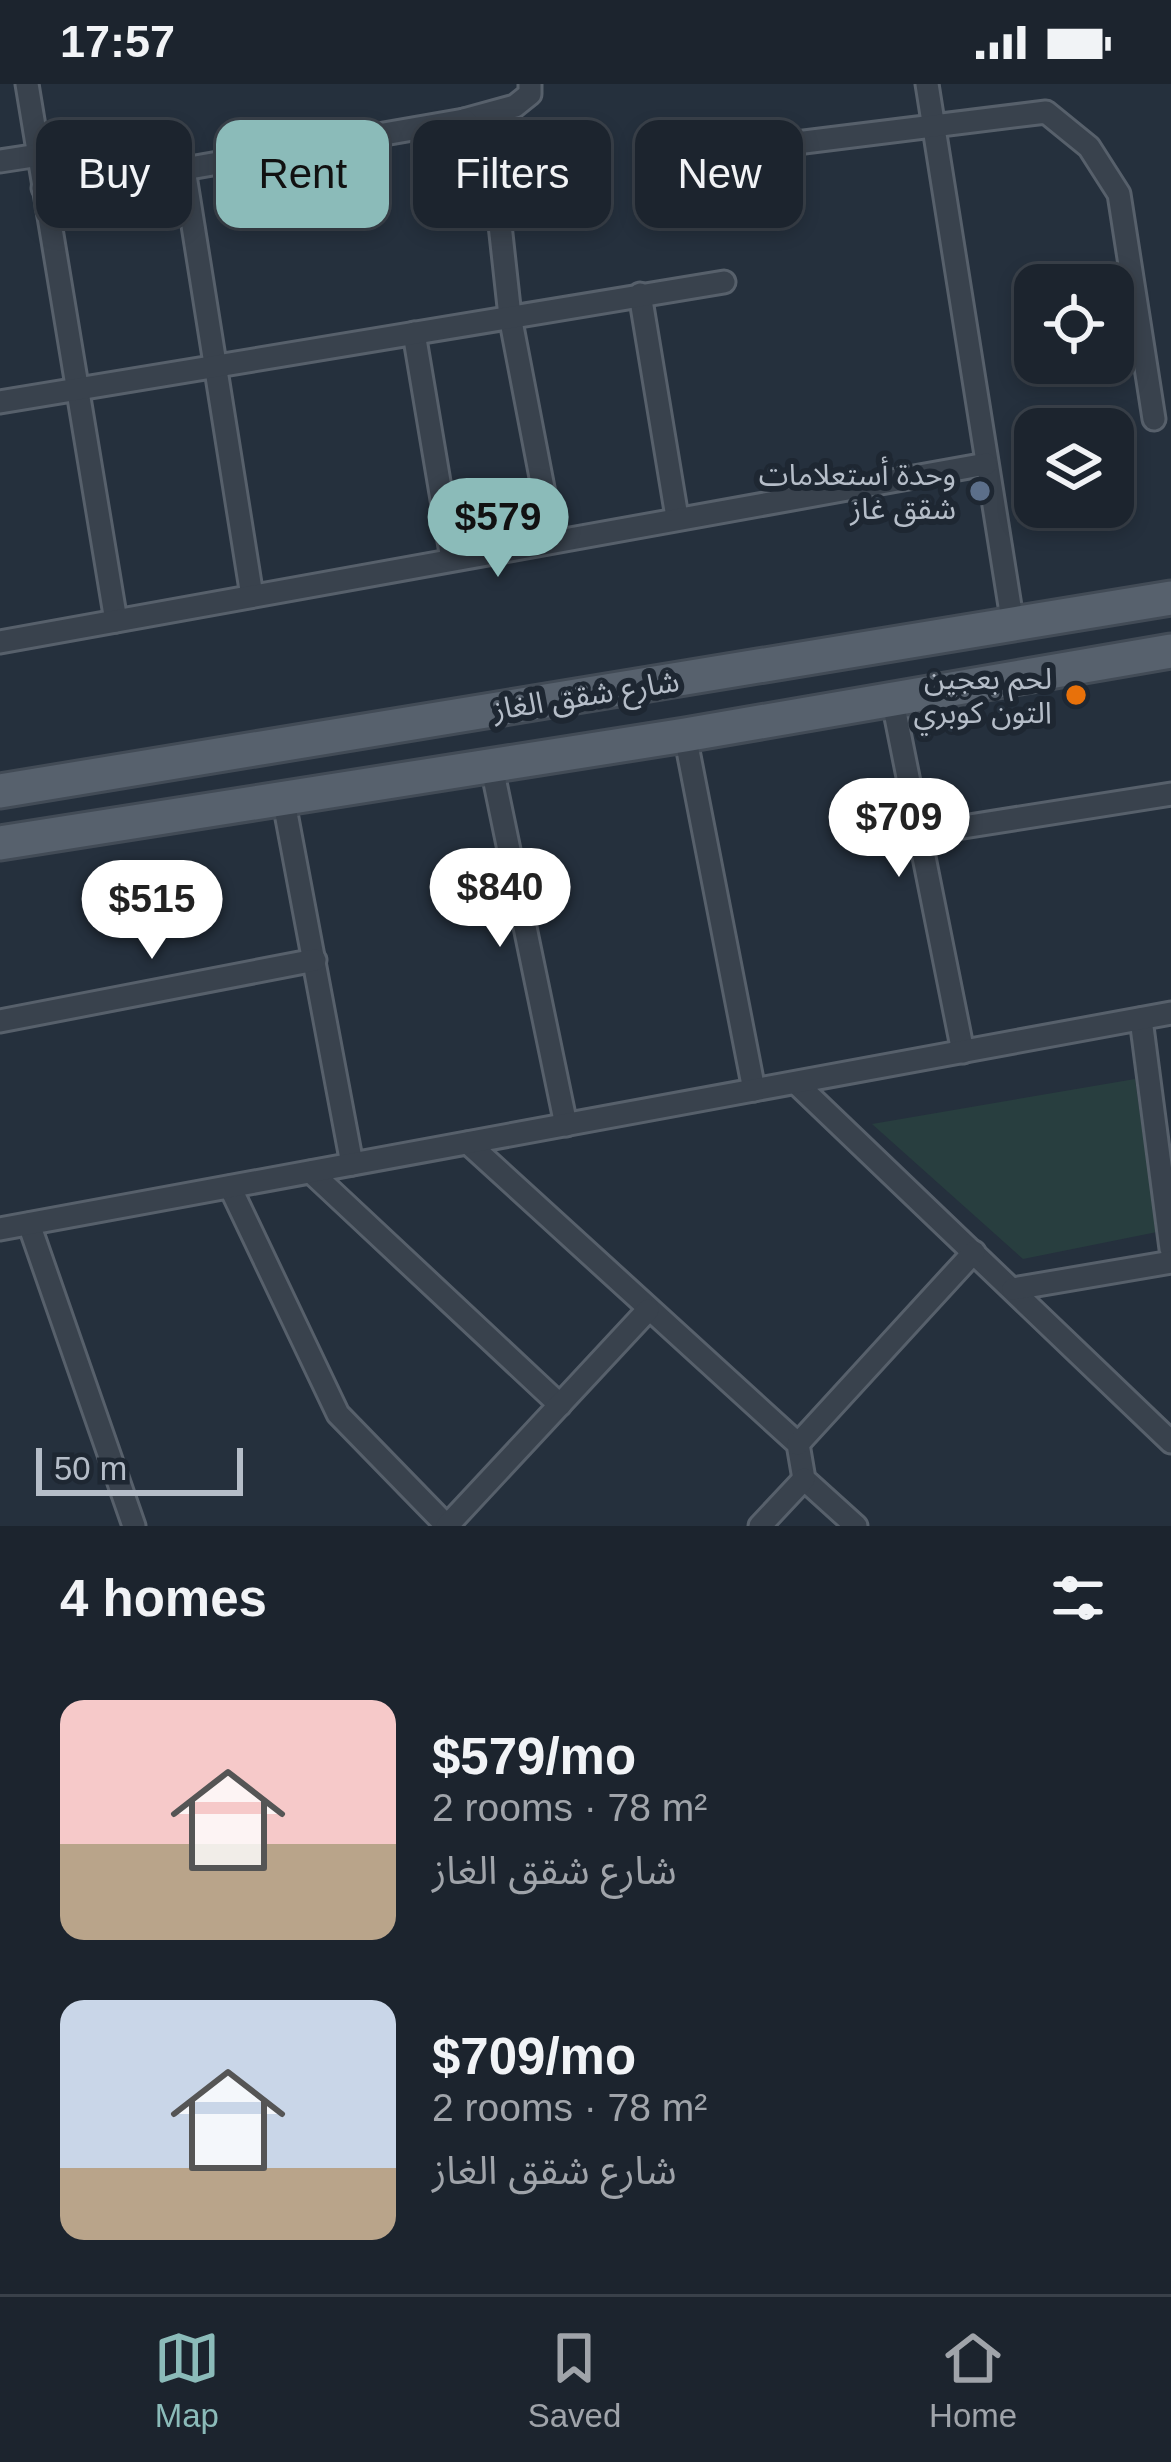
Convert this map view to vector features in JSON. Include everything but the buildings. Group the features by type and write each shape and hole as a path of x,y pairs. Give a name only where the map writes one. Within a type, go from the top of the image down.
{"main road":[{"name":"شارع شقق الغاز","path":"0,791 1171,598"},
{"name":"شارع شقق الغاز","path":"0,843 686,735 1171,651"},
{"path":"767,664 779,719"}],"street":[{"path":"27,84 36,137"},
{"path":"464,120 515,106 530,94 530,84"},
{"path":"927,84 1013,625"},
{"path":"803,143 1046,112 1089,147 1119,194 1154,419"},
{"path":"192,168 413,129"},
{"path":"0,161 36,155"},
{"path":"192,215 252,596"},
{"path":"51,228 116,621"},
{"path":"501,228 510,316 553,540"},
{"path":"0,402 724,282"},
{"path":"640,294 677,517"},
{"path":"414,333 452,559"},
{"path":"0,642 986,464"},
{"path":"892,697 963,1052"},
{"path":"686,735 754,1090"},
{"path":"491,763 566,1125"},
{"path":"919,834 1171,794"},
{"path":"283,797 352,1164"},
{"path":"0,1021 315,960"},
{"path":"0,1229 1171,1013"},
{"path":"1141,1019 1171,1250"},
{"path":"796,1083 1171,1442"},
{"path":"469,1143 798,1444 804,1479 856,1526"},
{"path":"310,1172 560,1405"},
{"path":"230,1187 338,1414 447,1526 648,1310"},
{"path":"29,1224 134,1526"},
{"path":"798,1444 974,1252"},
{"path":"1013,1289 1171,1262"},
{"path":"760,1526 804,1479"}],"green space":[{"path":"1135,1079 1157,1232 1023,1259 872,1124"}],"place":[{"name":"وحدة أستعلامات شقق غاز","path":"980,491"},
{"name":"لحم بعجين التون كوبري","path":"1076,695"}]}
